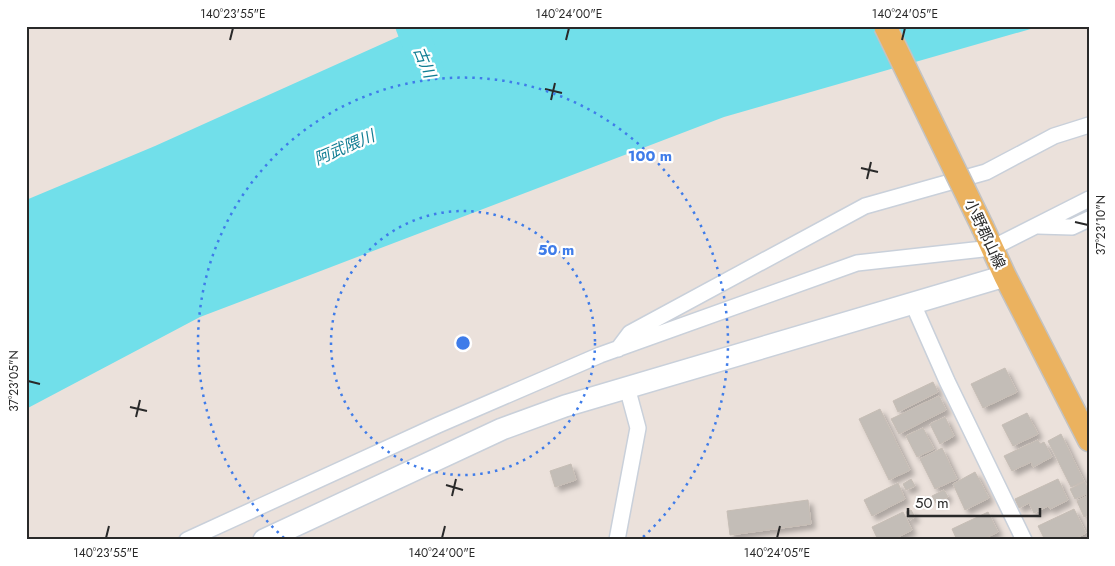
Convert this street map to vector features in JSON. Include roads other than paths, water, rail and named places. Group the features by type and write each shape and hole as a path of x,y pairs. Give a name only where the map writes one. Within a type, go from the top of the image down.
{"main road":[{"name":"小野郡山線","path":"885,26 1005,276 1089,440"}],"street":[{"path":"618,349 630,332 865,206 986,172 1054,136 1089,125"},
{"path":"187,540 438,425 600,355 857,264 988,238 1034,226 1089,199"},
{"path":"1034,226 1072,227 1089,219"},
{"path":"264,540 502,429 565,406 1005,276"},
{"path":"913,304 1024,540"},
{"path":"617,540 638,428 627,387"}],"water":[{"name":"阿武隈川","path":"422,26 1041,26 724,117 200,317 26,409 26,200 155,146"}],"waterway":[{"name":"古川","path":"411,26 428,70"}]}
